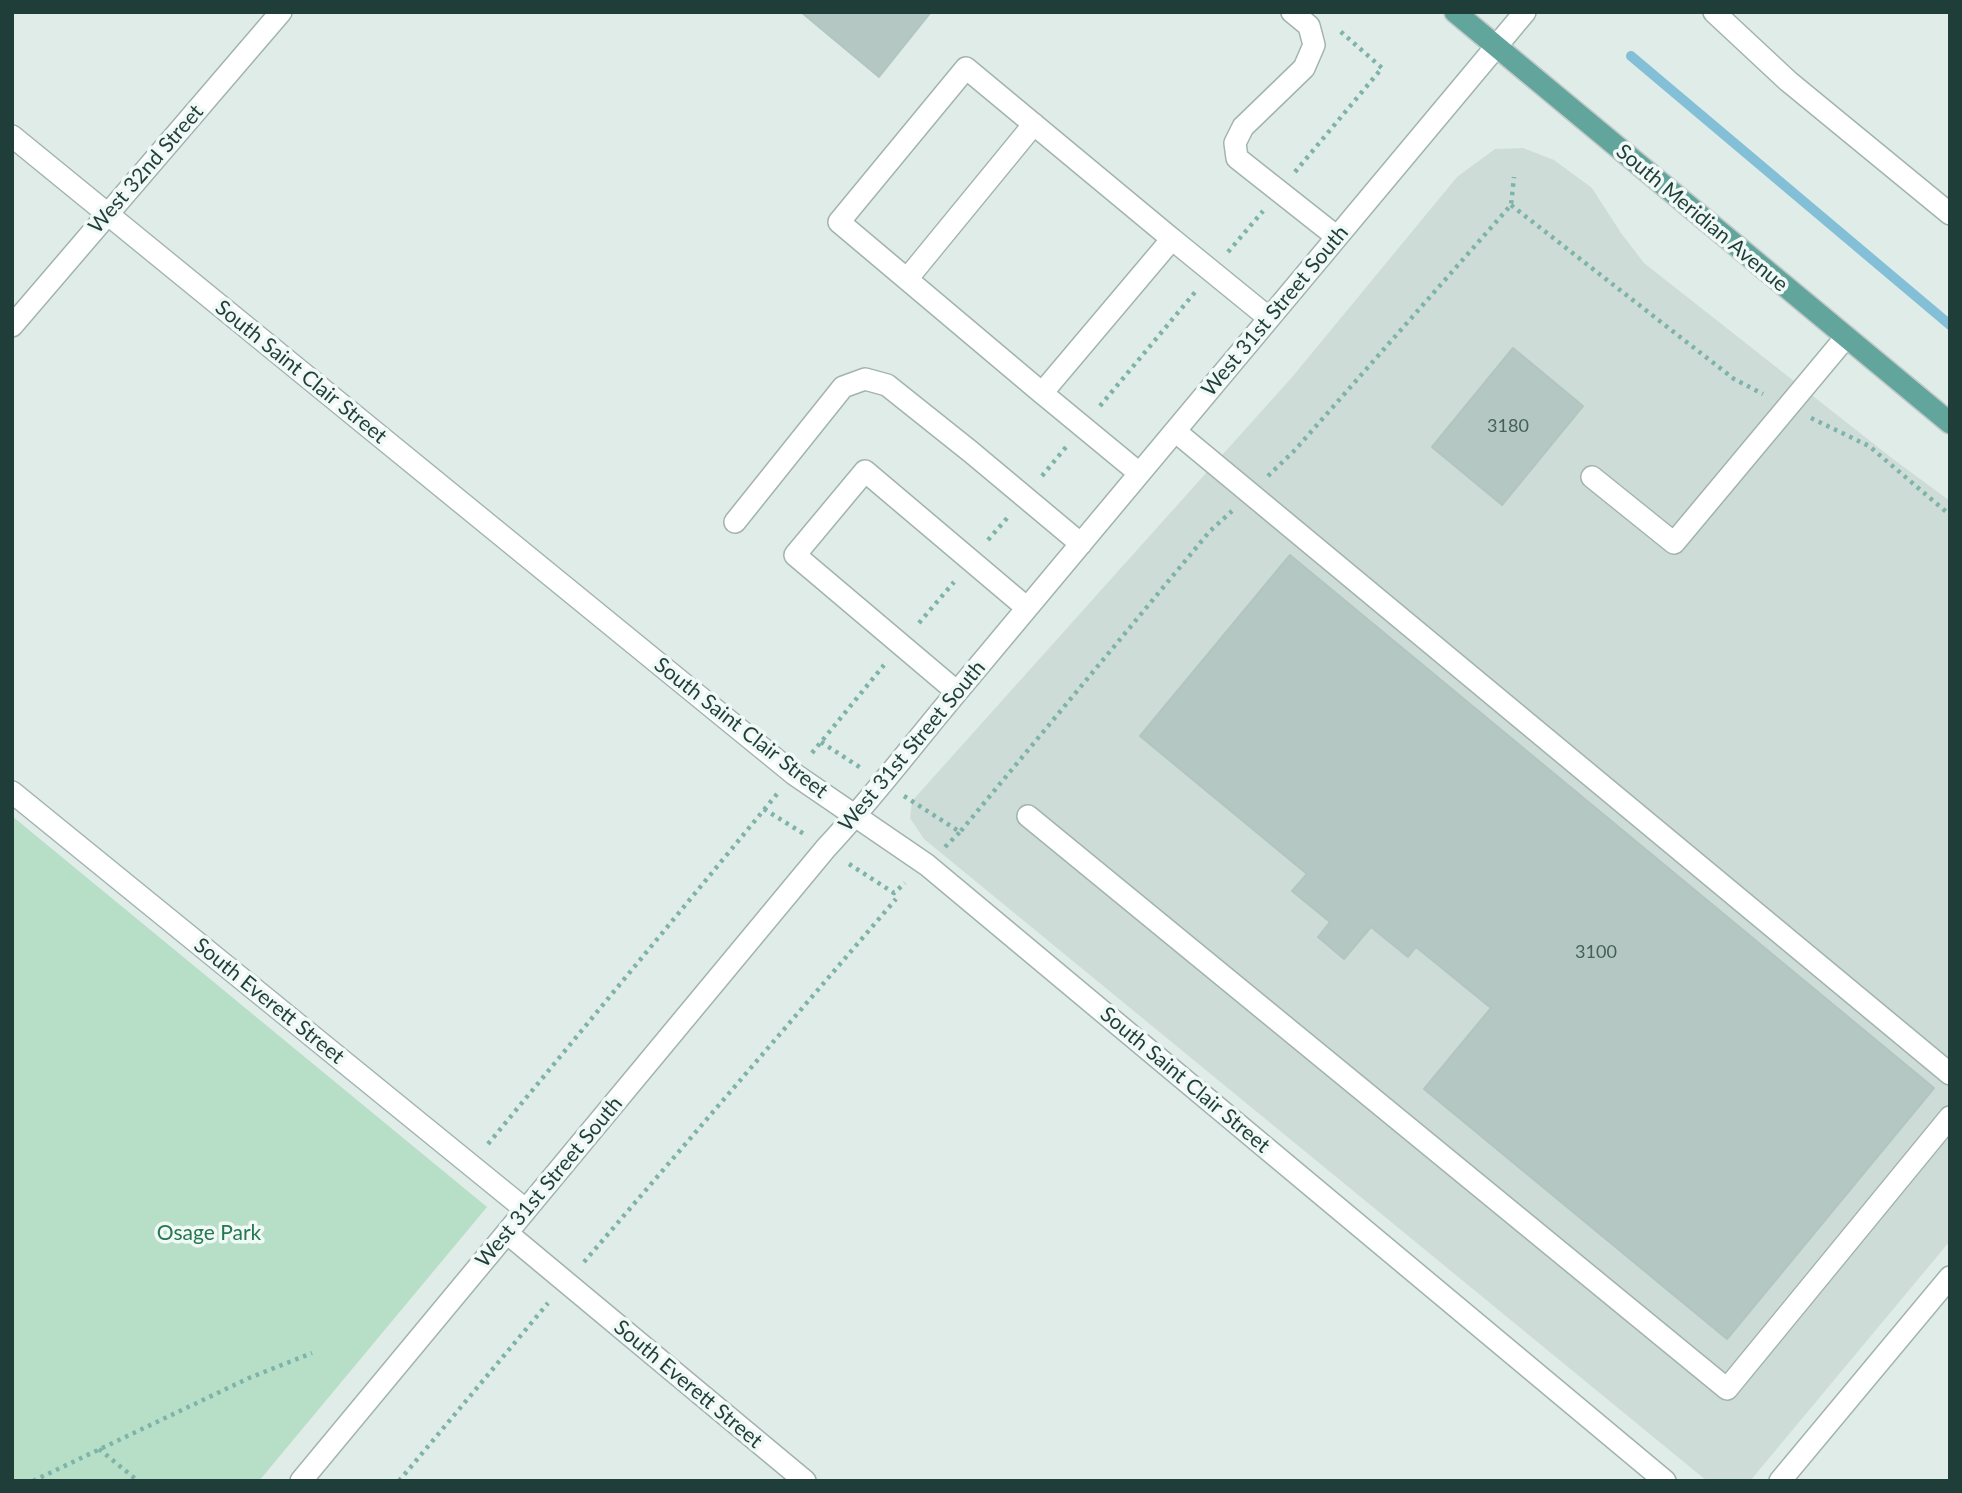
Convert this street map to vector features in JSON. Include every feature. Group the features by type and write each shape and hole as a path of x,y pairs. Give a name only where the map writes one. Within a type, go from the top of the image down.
{"main road":[{"name":"South Meridian Avenue","path":"1455,12 1950,423"}],"street":[{"name":"West 32nd Street","path":"12,327 281,12"},
{"path":"1292,12 1309,26 1314,45 1304,68 1243,127 1235,142 1237,158 1337,237"},
{"name":"West 31st Street South","path":"301,1481 1525,12"},
{"path":"1714,12 1788,81 1950,214"},
{"path":"1139,473 839,222 966,68 1269,318"},
{"path":"907,279 1034,124"},
{"name":"South Saint Clair Street","path":"12,136 794,774 927,865 1665,1481"},
{"path":"1042,393 1172,239"},
{"path":"1592,477 1674,544 1846,337"},
{"path":"735,522 843,387 865,379 887,386 1081,544"},
{"path":"1175,431 1950,1074"},
{"path":"957,692 795,555 865,471 1027,607"},
{"name":"South Everett Street","path":"12,792 526,1210"},
{"path":"1028,816 1727,1389 1950,1117"},
{"name":"South Everett Street","path":"507,1233 805,1481"},
{"path":"1780,1481 1950,1277"}],"path":[{"path":"471,1165 1382,68 1336,28"},
{"path":"821,742 960,832 1210,531 1295,450 1511,205 1514,177"},
{"path":"1511,205 1734,379 1869,446 1950,515"},
{"path":"399,1481 896,899"},
{"path":"33,1481 249,1378 312,1353"},
{"path":"99,1449 138,1481"}],"shaded area":[{"path":"1523,148 1554,160 1592,188 1644,263 1950,501 1950,1241 1750,1481 1707,1481 924,839 910,818 912,801 1293,376 1457,177 1495,149"}],"green space":[{"name":"Osage Park","path":"12,816 487,1207 259,1481 12,1481"}],"building":[{"path":"801,12 931,12 879,77"},
{"path":"1513,348 1583,406 1502,505 1432,447"},
{"path":"1290,555 1934,1088 1727,1339 1424,1089 1491,1008 1416,947 1408,957 1371,927 1344,959 1318,937 1330,922 1292,891 1307,874 1140,736"}],"waterway":[{"path":"1631,56 1950,325"}]}
